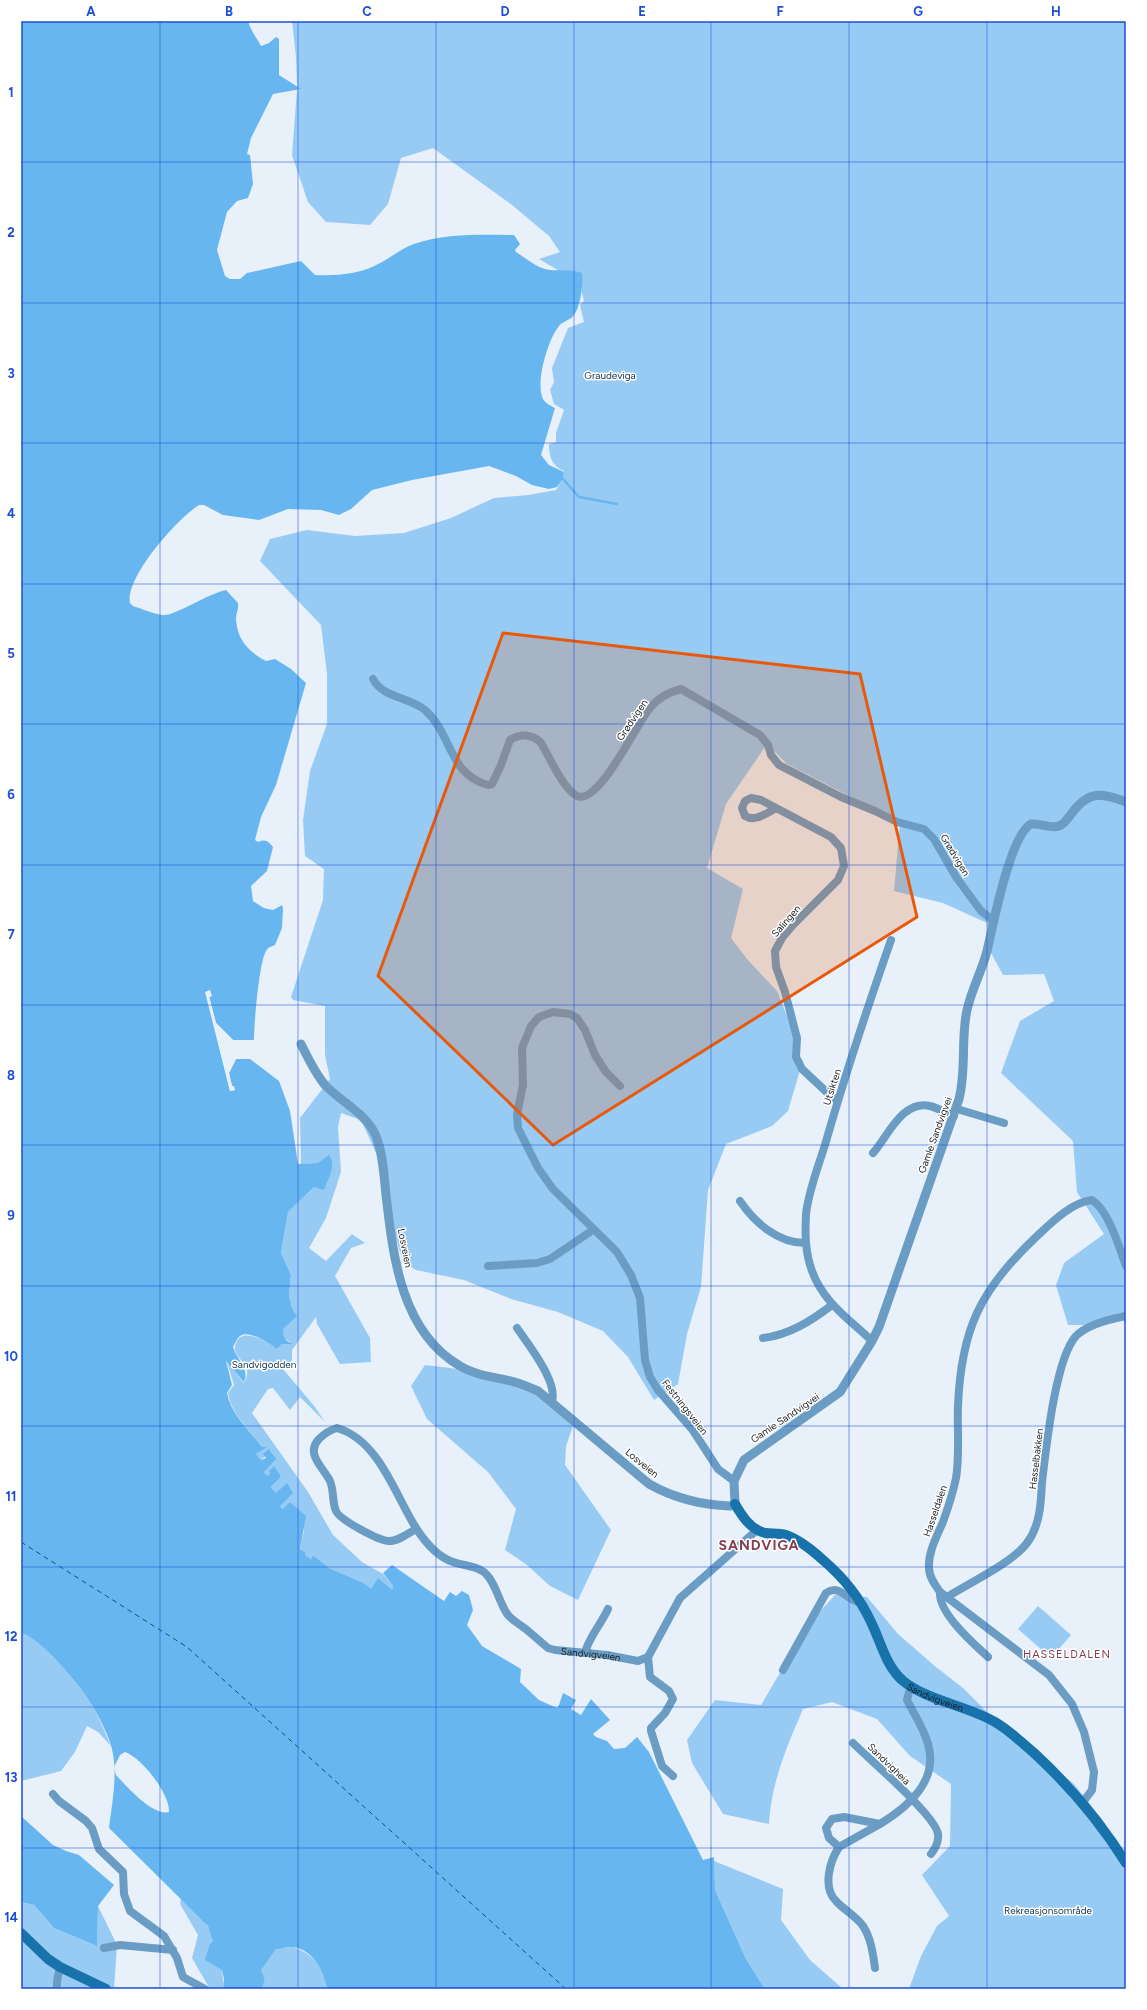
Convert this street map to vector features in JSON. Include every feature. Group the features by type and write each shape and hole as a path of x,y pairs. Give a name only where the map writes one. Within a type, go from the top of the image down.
{"main road":[{"path":"735,1504 745,1520 757,1530"},
{"name":"Sandvigveien","path":"757,1530 785,1535 806,1546 843,1579 860,1602 871,1622 889,1664 902,1680 912,1687 995,1722 1033,1753 1083,1802 1126,1863"},
{"path":"21,1933 48,1959 60,1967 96,1987 106,1989"}],"street":[{"name":"Grødvigen","path":"373,679 381,690 424,709 440,728 459,766 475,780 488,785 492,784 498,773 510,740 523,735 531,736 537,738 541,743 567,787 578,796 582,797 600,784 613,768 650,708 664,695 681,688 760,734 768,745 775,763 841,797 897,822 924,829 934,839 956,877 981,911 994,920"},
{"name":"Gamle Sandvigvei","path":"735,1504 734,1481 744,1460 840,1392 872,1341 879,1327 955,1112 965,1072 968,1006 987,952 994,920 1012,857 1020,836 1026,827 1035,823 1051,827 1060,826 1067,820 1082,800 1091,796 1106,796 1126,802"},
{"name":"Salingen","path":"775,809 831,837 841,848 844,866 838,880 793,925 782,938 775,951 776,967 785,992 797,1038 796,1057 802,1069 833,1098 838,1100"},
{"name":"Utsikten","path":"872,1341 832,1305 812,1271 805,1243 810,1194 838,1100 891,940"},
{"name":"Festningsveien","path":"620,1086 606,1072 595,1055 585,1030 578,1018 570,1014 553,1012 539,1017 531,1026 522,1048 523,1085 517,1114 518,1128 538,1168 553,1189 617,1252 631,1275 640,1298 646,1360 650,1377 658,1390 692,1429 718,1469 734,1481"},
{"name":"Losveien","path":"301,1044 321,1080 333,1093 368,1121 376,1137 380,1153 391,1242 403,1289 417,1321 435,1344 459,1366 493,1378 517,1382 538,1390 649,1484 665,1493 679,1498 719,1506 730,1506 735,1504"},
{"path":"873,1153 907,1110 914,1107 930,1106 1004,1123"},
{"name":"Hasseldalen","path":"1083,1802 1092,1790 1094,1772 1084,1732 1072,1704 1049,1675 944,1595 933,1582 928,1568 932,1550 954,1489 961,1365 971,1325 986,1294 1011,1262 1045,1228 1071,1208 1083,1201 1092,1200 1098,1203 1112,1231 1126,1266"},
{"path":"740,1201 756,1220 784,1240 805,1243"},
{"path":"488,1266 537,1263 550,1259 593,1230"},
{"path":"763,1338 778,1336 789,1332 832,1305"},
{"name":"Hasselbakken","path":"944,1595 1012,1557 1027,1543 1036,1526 1040,1507 1046,1441 1066,1352 1076,1336 1087,1328 1126,1316"},
{"path":"517,1328 541,1364 553,1388 554,1395 552,1401"},
{"name":"Sandvigveien","path":"416,1529 389,1541 343,1519 336,1511 330,1482 312,1452 314,1444 321,1436 337,1428 346,1431 362,1442 381,1465 416,1529 440,1556 452,1562 478,1569 487,1574 493,1584 500,1603 509,1616 548,1648 585,1652 638,1661 648,1658"},
{"path":"673,1776 662,1766 651,1728 665,1713 673,1699 669,1691 650,1677 648,1658 680,1598 757,1530"},
{"path":"782,1670 826,1593 831,1590 839,1590 856,1602 860,1602"},
{"path":"944,1595 939,1598 948,1615 966,1636 988,1657"},
{"path":"585,1652 588,1641 601,1623 608,1609"},
{"name":"Sandvigheia","path":"840,1847 896,1814 919,1792 928,1777 931,1760 928,1744 907,1700 912,1687"},
{"name":"Sandvigheia","path":"853,1743 912,1799"},
{"path":"53,1794 59,1801 86,1821 92,1828 99,1849 123,1872 124,1894 130,1911 164,1936 173,1950 183,1977 205,1989"},
{"path":"912,1799 927,1813 936,1828 938,1835 936,1846 931,1854"},
{"path":"875,1968 871,1946 863,1926 832,1895 829,1871 833,1857 840,1847 829,1838 826,1828 832,1819 844,1817 880,1824"},
{"path":"104,1948 120,1945 173,1950"},
{"path":"57,1989 60,1967"}],"highlighted area":[{"path":"503,633 860,674 917,917 553,1145 378,976"}],"green space":[{"path":"292,21 1126,21 1126,1327 1123,1319 1087,1325 1068,1325 1056,1285 1064,1263 1104,1234 1077,1192 1073,1141 1001,1073 1020,1021 1054,1001 1044,974 1003,975 991,953 987,923 943,903 894,891 900,822 787,764 767,744 726,804 707,868 743,889 731,938 747,959 777,991 794,1033 795,1056 803,1060 788,1111 772,1126 726,1144 708,1190 701,1287 687,1334 678,1384 654,1400 628,1357 603,1331 558,1312 511,1299 464,1280 416,1270 403,1262 389,1215 382,1166 361,1120 341,1113 338,1127 341,1172 326,1218 309,1248 326,1261 352,1234 365,1243 351,1248 335,1276 370,1338 371,1362 340,1364 317,1324 316,1317 292,1350 292,1360 283,1369 315,1407 325,1422 300,1397 290,1410 273,1388 268,1389 252,1413 308,1492 333,1535 362,1562 383,1574 393,1586 392,1590 371,1590 364,1583 329,1568 313,1555 311,1559 300,1549 304,1530 303,1525 280,1506 276,1493 271,1487 281,1477 270,1473 268,1476 264,1472 274,1458 271,1451 261,1460 256,1454 266,1447 262,1447 237,1415 228,1393 234,1385 227,1362 244,1383 247,1376 246,1368 235,1350 237,1341 240,1337 251,1336 268,1343 277,1349 282,1344 293,1344 283,1337 283,1329 296,1314 292,1308 289,1296 291,1275 281,1253 288,1212 314,1187 318,1163 301,1164 300,1118 330,1079 325,1055 325,1006 293,1000 291,997 323,900 324,869 305,856 303,820 310,771 327,724 327,674 321,625 260,561 270,539 307,530 355,536 404,533 451,518 494,498 528,495 556,490 563,479 564,471 554,464 550,453 549,444 556,442 556,433 564,410 554,404 550,390 554,382 552,368 568,328 584,322 580,305 584,301 582,293 582,273 561,272 539,259 560,252 549,236 512,205 433,148 401,158 388,204 370,225 326,222 308,202 292,155 297,90 300,89 297,87 296,57"},
{"path":"425,1365 497,1377 524,1386 546,1398 573,1426 566,1446 565,1465 611,1530 578,1600 550,1586 527,1565 505,1550 516,1509 488,1472 427,1419 411,1386"},
{"name":"Rekreasjonsområde","path":"836,1594 867,1597 898,1634 963,1688 997,1722 1074,1784 1104,1822 1126,1856 1126,1989 909,1989 921,1956 937,1926 949,1916 922,1875 950,1846 951,1784 910,1756 877,1719 832,1702 803,1709 776,1779 770,1809 769,1824 723,1814 692,1763 687,1740 715,1700 761,1705 810,1622"},
{"path":"1038,1606 1071,1635 1051,1658 1018,1629"},
{"path":"21,1633 29,1636 47,1651 76,1682 95,1710 111,1746 98,1732 87,1726 75,1752 61,1771 21,1781"},
{"path":"714,1861 783,1889 781,1920 810,1960 843,1989 765,1989 746,1959 715,1890"},
{"path":"181,1898 202,1918 214,1938 223,1974 223,1989 210,1989 192,1958 198,1935 180,1904"},
{"path":"21,1902 34,1905 54,1928 97,1946 98,1906 117,1945 114,1989 21,1989"},
{"path":"292,1947 312,1957 323,1974 327,1989 262,1989 265,1979 260,1970 276,1949"}],"shaded area":[{"path":"21,21 248,21 261,46 269,43 276,37 279,39 279,75 301,89 273,94 251,138 247,154 250,155 253,184 248,198 237,201 227,212 217,250 225,276 230,279 240,279 247,273 301,261 315,275 349,274 373,267 401,250 426,240 464,235 514,235 520,244 515,250 516,252 546,269 582,273 582,282 580,301 576,312 573,317 561,324 555,332 547,351 542,372 541,392 543,399 555,408 541,455 549,465 564,472 563,479 557,487 549,489 532,485 516,476 489,466 412,480 372,490 351,509 339,515 321,510 288,509 259,520 223,515 204,505 199,505 179,522 155,549 144,564 131,592 130,603 133,606 152,613 168,615 210,595 226,590 238,603 236,619 237,626 241,639 249,649 254,654 266,661 275,659 291,669 306,683 276,785 261,817 255,840 258,842 267,841 273,847 267,871 251,886 253,901 264,908 273,910 282,905 283,908 282,928 275,945 269,947 263,958 259,980 254,1040 233,1040 216,1023 209,996 210,991 206,992 230,1091 235,1090 232,1086 229,1073 236,1059 250,1059 279,1081 290,1111 298,1164 318,1163 329,1155 332,1168 324,1190 314,1187 288,1212 281,1253 291,1275 289,1296 292,1308 297,1316 283,1329 283,1332 285,1339 294,1344 282,1344 277,1349 265,1341 249,1334 240,1336 233,1347 244,1369 245,1377 244,1382 226,1361 232,1385 227,1393 229,1401 241,1422 262,1447 267,1447 256,1454 261,1460 266,1458 263,1454 269,1449 276,1459 264,1472 268,1476 270,1473 269,1471 274,1466 281,1477 271,1487 276,1493 287,1483 293,1493 280,1506 283,1509 290,1502 306,1516 300,1549 305,1552 305,1555 311,1559 313,1555 329,1568 364,1583 371,1589 378,1578 392,1590 393,1586 383,1573 392,1565 444,1601 450,1592 456,1596 462,1591 469,1595 473,1610 467,1625 482,1646 521,1669 520,1682 539,1700 557,1708 563,1693 576,1700 571,1709 581,1715 591,1699 610,1720 593,1734 596,1737 607,1741 614,1749 625,1748 637,1737 649,1752 703,1860 714,1857 715,1890 746,1959 765,1989 327,1989 320,1968 312,1956 292,1947 276,1949 261,1970 265,1979 262,1989 223,1989 224,1979 222,1970 205,1960 210,1944 213,1941 208,1926 109,1828 114,1788 114,1769 116,1775 141,1800 156,1810 169,1812 168,1804 160,1787 139,1761 125,1752 120,1755 114,1766 112,1749 108,1737 98,1716 83,1692 47,1651 29,1636 21,1633"},
{"path":"21,1816 53,1845 79,1855 114,1885 98,1906 97,1946 54,1928 34,1905 21,1902"}],"pier":[{"path":"210,990 212,996 209,997 216,1023 233,1040 256,1040 254,1042 232,1042 216,1026 227,1071 235,1057 251,1057 254,1059 236,1059 229,1073 232,1086 234,1086 235,1090 230,1091 205,992"}],"waterway":[{"path":"563,479 579,497 617,504"}],"ferry route":[{"path":"21,1542 187,1647 566,1989"}],"district":[{"name":"SANDVIGA","path":"759,1545"},
{"name":"HASSELDALEN","path":"1067,1654"}],"park label":[{"name":"Graudeviga","path":"610,375"},
{"name":"Sandvigodden","path":"264,1364"}]}
